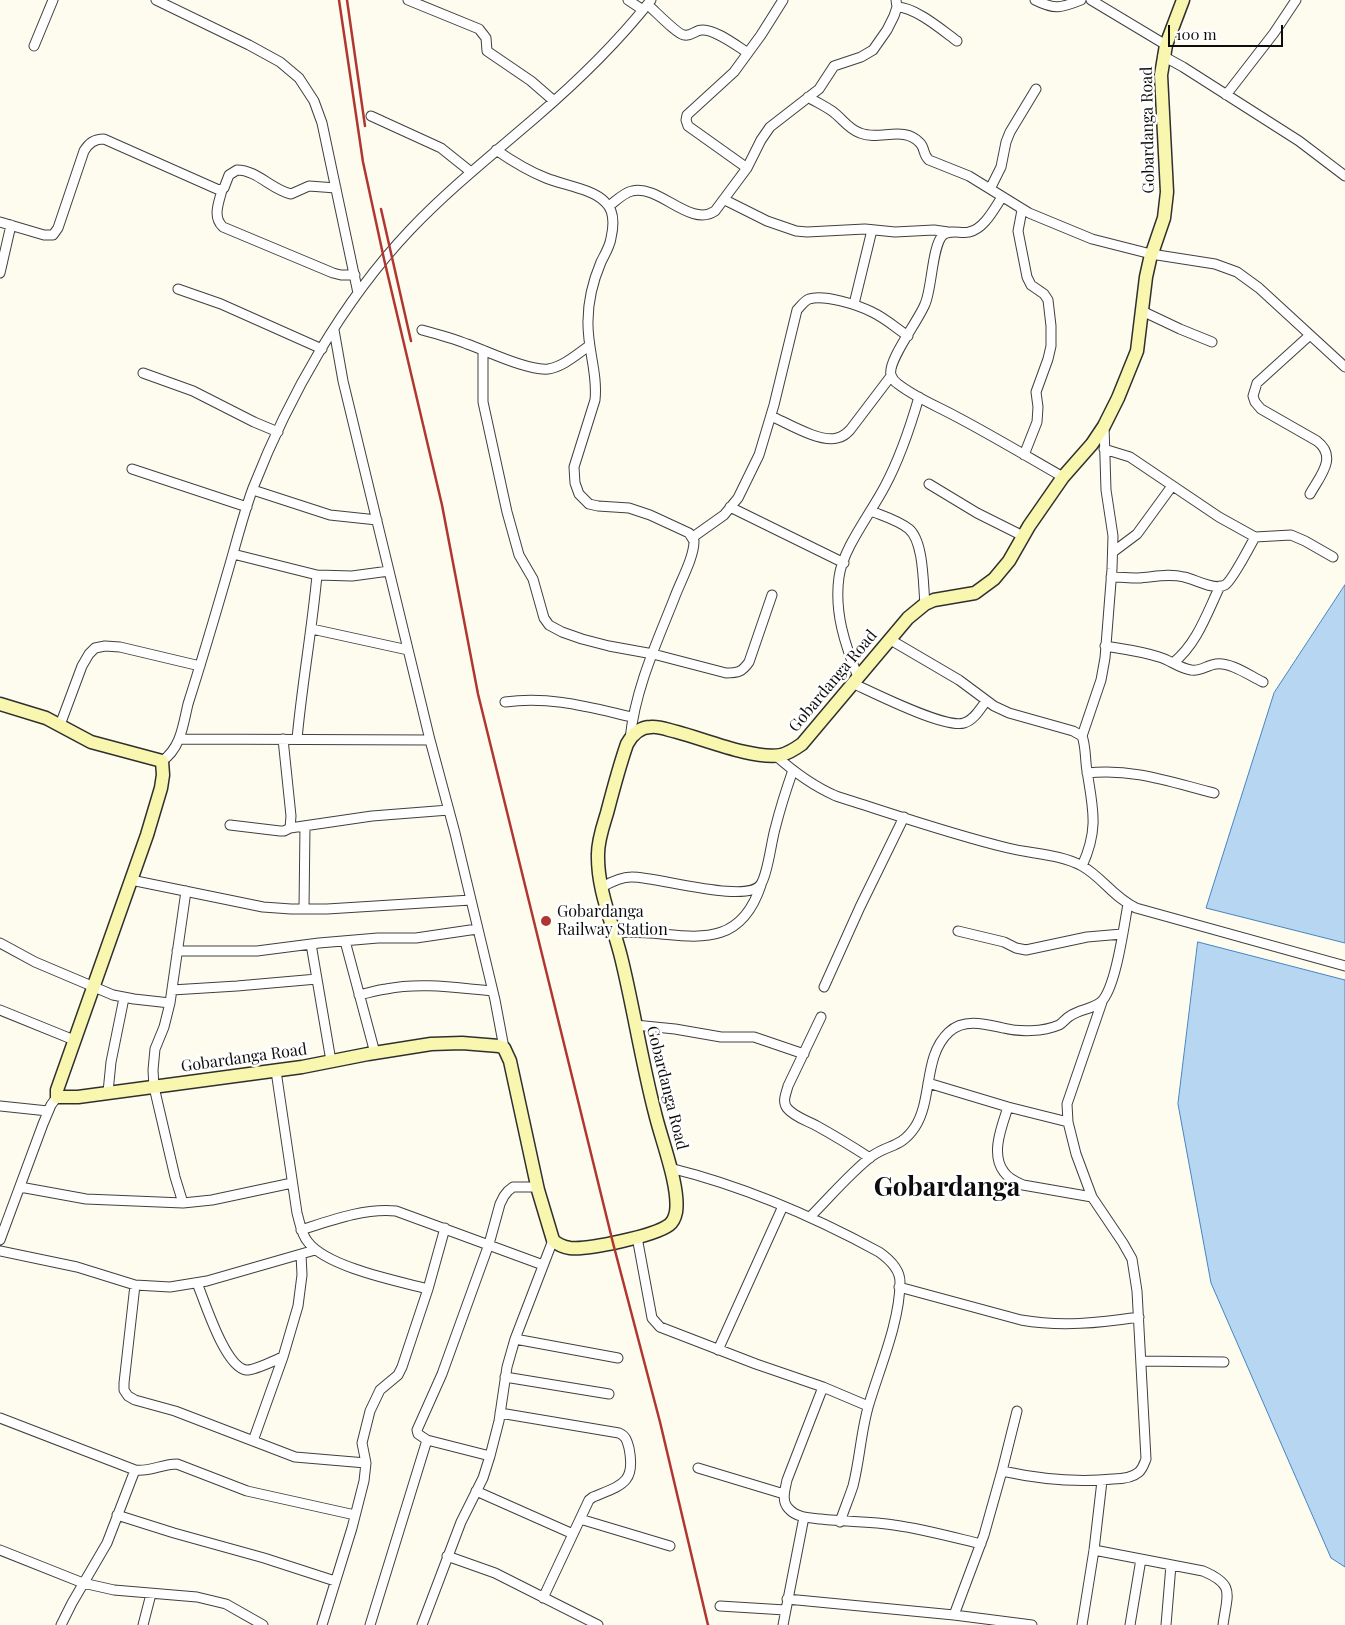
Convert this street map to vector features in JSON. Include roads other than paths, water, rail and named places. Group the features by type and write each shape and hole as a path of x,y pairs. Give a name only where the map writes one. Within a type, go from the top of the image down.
{"main road":[{"name":"Gobardanga Road","path":"553,1240 559,1246 582,1248 612,1243 662,1229 670,1224 675,1217 677,1203 670,1168 645,1076 622,962 609,918 598,865 599,845 618,773 630,738 642,729 657,727 723,746 762,754 775,755 787,753 802,744 908,618 925,604 934,600 975,594 994,579 1009,561 1023,536 1063,477 1092,444 1104,426 1133,365 1137,350 1146,278 1151,254 1164,218 1167,192 1161,92 1164,51 1183,0"},
{"path":"0,704 60,725 91,742 162,761 164,775 161,788 131,880 56,1090 57,1097"},
{"name":"Gobardanga Road","path":"57,1097 63,1098 276,1071 417,1046 446,1043 504,1048"},
{"path":"504,1048 510,1061 537,1187 553,1240"}],"street":[{"path":"34,46 53,0"},
{"path":"156,0 249,45 280,62 299,78 319,112 358,293"},
{"path":"628,0 648,5 681,34 690,35 704,29 748,52"},
{"path":"746,168 688,126 687,115 690,110 726,80 762,35 783,0"},
{"path":"1035,0 1057,8 1080,0"},
{"path":"1092,0 1226,95 1299,142 1345,176"},
{"path":"1226,95 1274,34 1296,0"},
{"path":"414,1 479,29 486,38 488,51 531,81 554,101"},
{"path":"609,206 624,194 640,190 652,193 695,214 706,216 715,211 725,200 746,168 770,127 819,89 834,66 861,57 873,50 894,16 897,2 956,41"},
{"path":"162,761 172,753 180,738 188,704 253,490 278,432 314,360 358,293 384,259 410,230 471,172 589,69 648,5"},
{"path":"990,189 1001,168 1010,132 1036,89"},
{"path":"808,97 831,110 857,132 864,135 895,133 913,138 920,143 929,160 958,171 1022,210 1092,239 1151,254 1215,264 1237,272 1345,367"},
{"path":"371,116 441,148 471,172"},
{"path":"0,222 44,235 54,235 84,151 87,145 98,139 104,139 222,190"},
{"path":"496,150 546,178 597,196 609,206 613,218 610,242 592,288 588,320 589,346 596,379 596,390 574,467 575,483 579,494 588,504 629,508 689,533 693,537 694,546 692,553 634,706 630,738"},
{"path":"336,188 310,186 291,194 283,192 247,172 237,170 229,175 222,190 216,214 223,227 333,273 355,275"},
{"path":"725,200 767,221 796,231 872,230 895,232 934,230 969,232 978,229 1002,197"},
{"path":"1022,210 1018,231 1027,277 1031,285 1044,294 1048,300 1051,326 1051,346 1048,359 1037,386 1037,422 1024,455"},
{"path":"0,273 10,225"},
{"path":"854,304 872,230"},
{"path":"948,232 940,241 928,299 891,367 891,376 895,382 918,398 1063,477"},
{"path":"178,289 238,311 322,349"},
{"path":"693,537 714,523 730,508 738,498 760,456 798,310 803,302 810,299 825,299 854,304 873,312 908,336"},
{"path":"1142,312 1212,342"},
{"path":"334,330 343,381 471,900 504,1048"},
{"path":"422,330 522,364 547,369 557,366 589,346"},
{"path":"1310,335 1257,383 1253,396 1255,402 1268,414 1323,445 1327,452 1326,464 1310,494"},
{"path":"483,350 483,402 507,512 514,541 533,579 544,618 549,625 582,639 653,654 720,672 738,673 744,670 749,662 772,595"},
{"path":"143,373 194,391 254,422 278,432"},
{"path":"771,416 814,435 827,439 836,439 844,436 850,430 891,376"},
{"path":"918,398 900,455 871,511 853,540 839,577 840,623 844,642 855,680 918,712 954,724 967,722 972,719 986,701"},
{"path":"1082,866 1091,842 1094,812 1082,736 1101,680 1106,646 1113,552 1106,490 1104,426"},
{"path":"1104,449 1130,457 1218,517 1255,536 1291,535 1333,557"},
{"path":"132,469 247,507"},
{"path":"929,484 977,514 1023,536"},
{"path":"1113,552 1137,534 1172,486"},
{"path":"253,490 330,515 377,520"},
{"path":"730,508 844,563"},
{"path":"871,511 901,524 913,533 920,556 925,604"},
{"path":"1111,577 1139,578 1178,575 1206,584 1220,586 1228,582 1255,536"},
{"path":"233,554 317,575 352,576 389,571"},
{"path":"297,739 302,688 312,629 317,575"},
{"path":"1173,663 1180,658 1193,640 1220,586"},
{"path":"312,629 408,650"},
{"path":"889,639 959,680 986,701 1009,713 1073,731 1082,736"},
{"path":"60,725 82,666 95,648 120,646 200,666"},
{"path":"1106,646 1160,657 1195,671 1216,664 1222,664 1263,682"},
{"path":"504,702 554,700 632,716"},
{"path":"180,738 430,740"},
{"path":"283,739 291,816 290,828"},
{"path":"775,755 818,788 836,796 972,838 1068,860 1082,866 1128,904 1155,914 1345,966"},
{"path":"614,933 634,932 697,937 723,932 744,918 751,909 761,884 793,770"},
{"path":"1087,773 1115,771 1136,773 1214,792"},
{"path":"230,825 284,831 290,828 372,816 449,810"},
{"path":"824,987 904,817"},
{"path":"304,909 305,826"},
{"path":"602,887 616,880 632,876 652,878 704,889 740,892 749,892 758,888 761,884"},
{"path":"131,880 263,907 304,909 471,900"},
{"path":"183,1203 175,1177 154,1086 153,1070 155,1049 164,1027 170,1002 186,891"},
{"path":"1002,1471 1063,1481 1102,1480 1132,1476 1143,1467 1146,1459 1139,1317 1132,1259 1124,1243 1092,1197 1076,1154 1068,1122 1067,1104 1102,1002 1113,977 1128,904"},
{"path":"177,951 257,951 378,938 416,938 477,929"},
{"path":"958,931 1004,942 1016,948 1026,950 1087,937 1122,934"},
{"path":"345,942 375,1053"},
{"path":"0,943 35,962 93,985 104,992 124,998 170,1002"},
{"path":"311,944 331,1061"},
{"path":"172,990 317,978"},
{"path":"359,995 386,989 414,986 438,986 492,992"},
{"path":"108,1092 111,1062 124,998"},
{"path":"810,1216 870,1158 884,1149 900,1144 915,1127 921,1115 935,1054 948,1032 956,1027 981,1022 1013,1030 1044,1029 1061,1024 1073,1014 1102,1002"},
{"path":"0,1010 74,1040"},
{"path":"821,1018 784,1098 787,1108 870,1158"},
{"path":"635,1025 721,1036 754,1036 804,1054"},
{"path":"276,1071 297,1213 307,1241 315,1250 330,1258 370,1274 428,1289"},
{"path":"928,1083 1008,1107 1068,1122"},
{"path":"0,1240 48,1111 57,1097"},
{"path":"0,1106 48,1111"},
{"path":"1008,1107 999,1135 999,1160 1003,1172 1023,1185 1092,1197"},
{"path":"670,1168 710,1179 810,1216 888,1258 900,1280 889,1341 868,1406 853,1486 840,1522"},
{"path":"20,1187 86,1199 183,1203 212,1200 292,1183"},
{"path":"490,1456 427,1440 418,1434 418,1424 442,1374 489,1244 500,1204 508,1191 514,1187 537,1187"},
{"path":"718,1350 783,1206"},
{"path":"302,1230 340,1218 379,1210 396,1211 543,1265"},
{"path":"322,1625 364,1482 366,1463 362,1443 370,1411 380,1390 398,1375 402,1367 428,1289 445,1228"},
{"path":"636,1237 652,1318 660,1327 718,1350 823,1386 868,1406"},
{"path":"422,1625 460,1522 476,1491 490,1456 500,1414 505,1377 515,1339 553,1240"},
{"path":"0,1251 77,1267 135,1284 170,1287 197,1283 315,1250"},
{"path":"253,1441 283,1357 301,1289 301,1254"},
{"path":"197,1283 227,1352 239,1367 250,1370 283,1357"},
{"path":"135,1284 124,1383 124,1390 128,1396 135,1400 175,1411 295,1457 366,1463"},
{"path":"899,1287 1021,1320 1041,1323 1096,1324 1139,1317"},
{"path":"515,1339 618,1358"},
{"path":"1142,1361 1224,1362"},
{"path":"505,1377 609,1394"},
{"path":"823,1386 789,1474 784,1494 784,1501 788,1508 804,1517 840,1522 882,1523 981,1544"},
{"path":"954,1615 981,1544 1017,1411"},
{"path":"500,1414 619,1433 625,1437 632,1461 630,1474 622,1484 589,1500 543,1598"},
{"path":"0,1418 135,1470 144,1471 169,1464 178,1464 242,1490 355,1515"},
{"path":"370,1625 427,1440"},
{"path":"698,1468 784,1494"},
{"path":"62,1625 83,1583 107,1543 135,1470"},
{"path":"1082,1625 1094,1550 1102,1480"},
{"path":"476,1491 573,1534"},
{"path":"117,1515 335,1581"},
{"path":"783,1625 804,1517"},
{"path":"580,1519 670,1546"},
{"path":"1094,1550 1204,1570 1224,1582 1226,1596 1223,1625"},
{"path":"1,1552 83,1583 114,1590 197,1597 226,1604 263,1625"},
{"path":"447,1556 495,1573 598,1625"},
{"path":"1130,1625 1141,1559"},
{"path":"1166,1625 1171,1564"},
{"path":"143,1625 152,1594"},
{"path":"787,1600 954,1615 1032,1625"},
{"path":"720,1606 785,1610"}],"water":[{"path":"1345,585 1345,943 1206,908 1274,693"},
{"path":"1198,942 1345,980 1345,1567 1331,1558 1211,1283 1178,1104"}],"railway":[{"path":"339,0 363,162 442,505 478,694 613,1243 660,1422 708,1625"},
{"path":"347,0 365,126"},
{"path":"381,209 411,341"}],"place":[{"name":"Gobardanga Railway Station","path":"546,921"}],"district":[{"name":"Gobardanga","path":"947,1188"}]}
